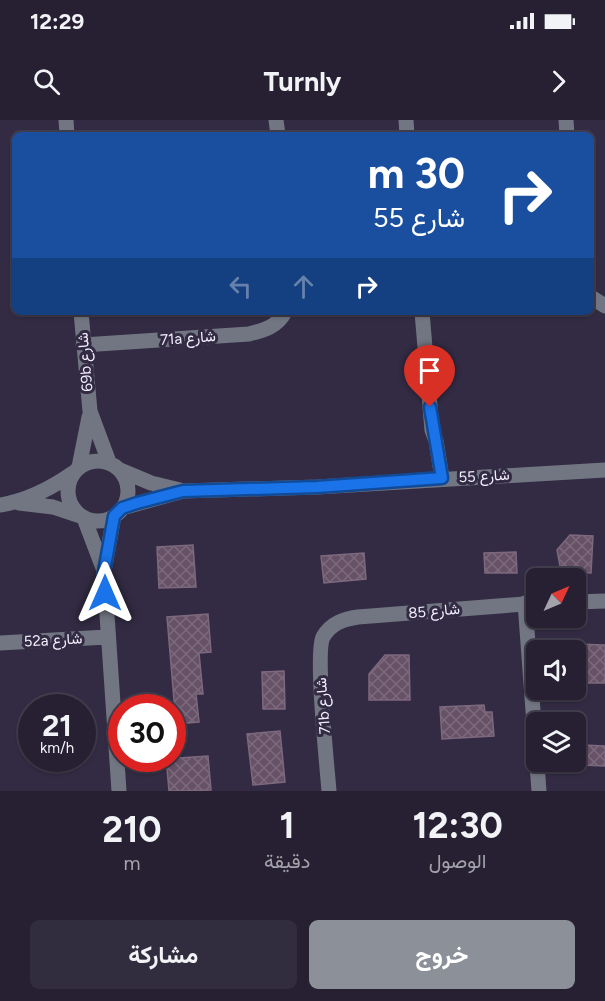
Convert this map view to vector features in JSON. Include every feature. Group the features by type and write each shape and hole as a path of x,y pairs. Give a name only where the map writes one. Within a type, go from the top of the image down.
{"street":[{"name":"69b شارع","path":"81,315 90,411 114,466"},
{"name":"71a شارع","path":"83,345 249,334 266,330 283,315"},
{"path":"422,315 432,430 429,443 436,479"},
{"name":"69b شارع","path":"76,470 90,411"},
{"path":"7,504 46,490 76,470 99,460 114,466 128,489 118,512 104,572 119,791"},
{"name":"شارع 55","path":"114,466 150,483 183,491 317,487 605,470"},
{"path":"76,470 67,491 69,501 82,517 104,572"},
{"name":"شارع 55","path":"118,512 183,491"},
{"path":"7,504 53,507 82,517 105,520 118,512"},
{"path":"586,602 605,601"},
{"name":"شارع 85","path":"333,625 358,617 526,603"},
{"name":"71b شارع","path":"329,791 320,658 324,636 333,625"},
{"path":"532,628 539,791"},
{"name":"52a شارع","path":"0,643 107,637"}],"building":[{"path":"570,535 593,536 591,573 586,573 586,568 560,568 557,550"},
{"path":"193,545 196,587 159,588 157,547"},
{"path":"516,552 517,573 485,573 484,553"},
{"path":"364,553 366,579 324,583 321,556"},
{"path":"208,614 211,652 199,653 203,694 196,694 199,722 186,723 186,694 173,694 167,617"},
{"path":"586,644 605,645 605,683 586,683"},
{"path":"385,655 409,655 410,700 369,700 369,674"},
{"path":"284,671 285,709 263,709 262,672"},
{"path":"484,705 485,712 492,712 494,736 442,739 440,707"},
{"path":"280,731 285,782 253,785 247,734"},
{"path":"586,745 605,746 605,766 586,765"},
{"path":"208,756 211,790 169,791 167,772 186,772 186,758"}],"route":[{"path":"105,593 104,572 111,530 114,516 122,508 183,491 317,487 442,478 437,443 432,430 430,407"}]}
